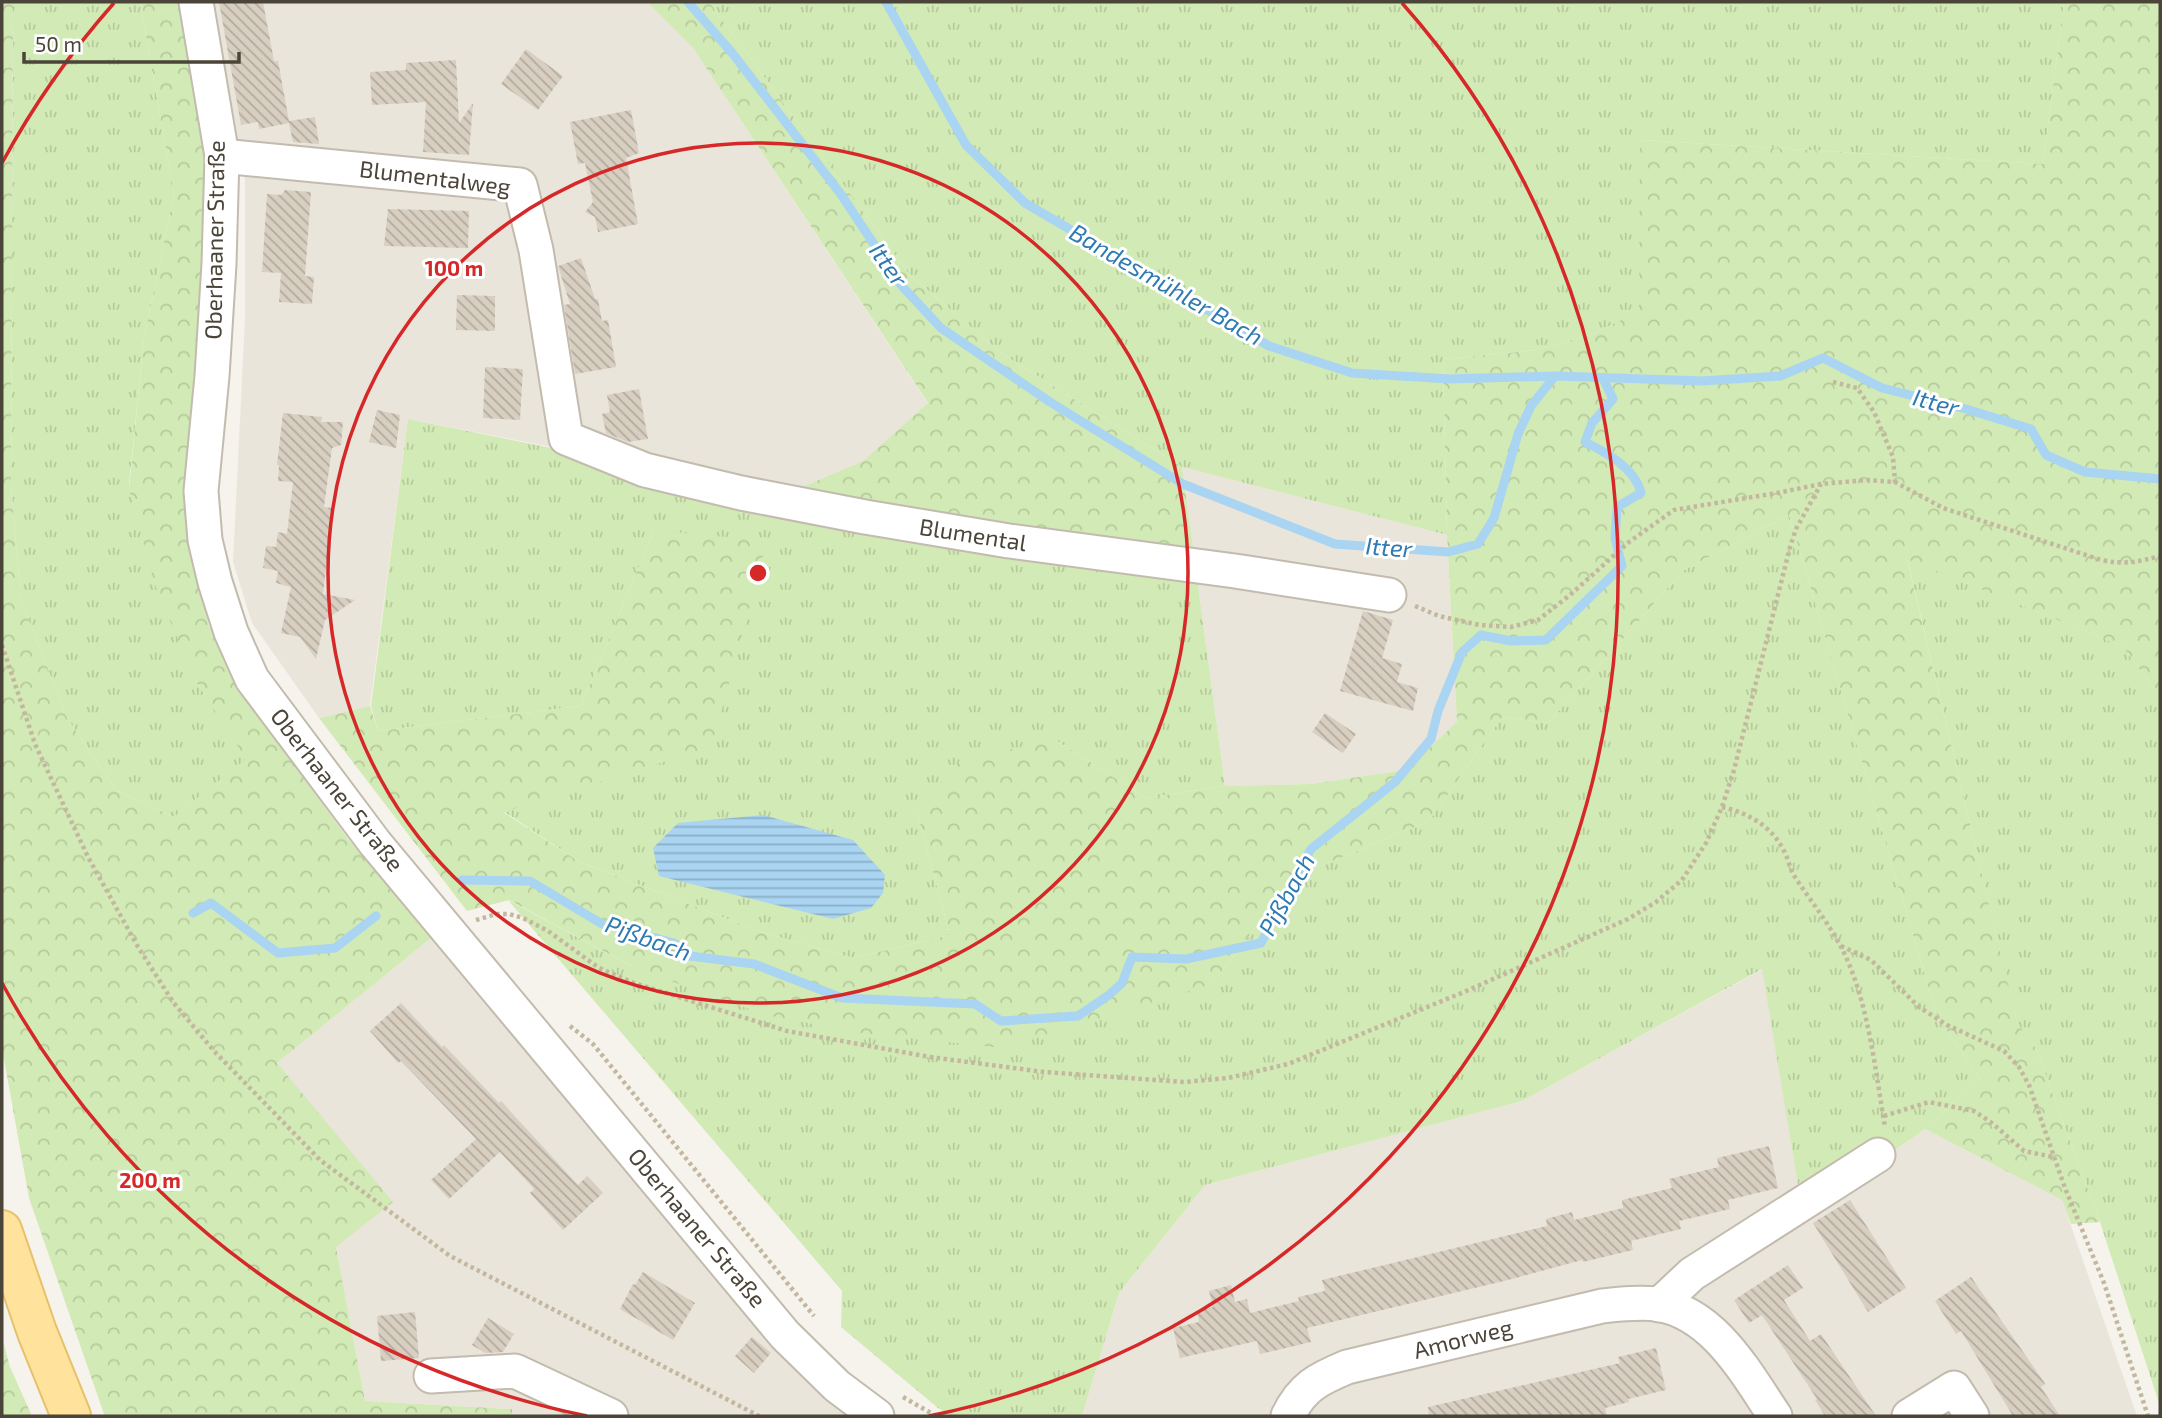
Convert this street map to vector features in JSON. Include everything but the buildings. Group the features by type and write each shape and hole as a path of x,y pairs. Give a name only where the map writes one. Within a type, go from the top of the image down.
{"main road":[{"path":"2,1230 37,1332 71,1416"}],"street":[{"name":"Oberhaaner Straße","path":"196,2 222,156 212,376 201,491 205,540 231,632 252,679 375,843 799,1350 837,1386 886,1404"},
{"name":"Blumentalweg","path":"222,156 520,185 536,250 566,438"},
{"name":"Blumental","path":"566,438 645,470 741,493 865,517 1009,541 1389,595"},
{"path":"1659,1305 1692,1274 1878,1155"},
{"name":"Amorweg","path":"1287,1416 1295,1400 1307,1388 1324,1376 1348,1367 1602,1306 1641,1303 1678,1310 1717,1336 1740,1363 1776,1416"},
{"path":"431,1376 515,1371 611,1416"},
{"path":"1909,1416 1954,1388 1972,1416"}],"path":[{"path":"1833,382 1857,387 1874,412 1893,457 1895,482"},
{"path":"1389,595 1439,616 1480,625 1511,627 1538,620 1570,595 1605,561 1674,510 1777,494 1821,484 1867,480 1895,482 1943,508 2101,560 2120,564 2160,556"},
{"path":"450,933 480,918 497,914 516,916 548,931 599,968 634,983 787,1031 930,1057 1044,1072 1184,1082 1228,1078 1288,1063 1464,992 1628,919 1656,902 1682,880 1706,843 1722,807 1744,736 1790,547 1796,529 1821,484"},
{"path":"2,645 35,744 88,857 138,947 173,1002 214,1051 262,1101 320,1160 450,1256 759,1416"},
{"path":"1722,807 1742,811 1758,820 1775,838 1784,850 1793,874 1841,946 1867,1021 1884,1116 1929,1102 1974,1111 2024,1151 2054,1157"},
{"path":"1841,946 1871,960 1919,1007 1947,1025 2004,1051 2019,1068 2029,1085 2054,1157 2104,1283 2148,1416"},
{"path":"563,1020 593,1044 821,1324"},
{"path":"886,1404 936,1416"}],"shaded area":[{"path":"213,2 647,2 693,48 928,404 863,461 788,493 408,419 370,706 319,718 252,623 233,562 245,319 245,180"},
{"path":"1182,467 1447,535 1457,723 1407,770 1310,784 1225,786"},
{"path":"431,938 815,1388 855,1416 513,1416 512,1409 365,1401 336,1247 277,1063"},
{"path":"1763,969 1799,1191 1810,1210 1925,1129 2062,1200 2137,1416 1082,1416 1119,1293 1205,1185 1522,1101"}],"green space":[{"path":"2,2 13,2 11,486 21,600 67,718 116,790 174,817 246,759 195,680 155,585 129,489 144,338 174,195 140,2 180,2 210,152 210,219 189,472 191,555 209,626 261,720 349,840 431,938 277,1063 393,1202 336,1247 365,1401 512,1409 513,1416 104,1414 29,1198 2,1048"},
{"path":"13,2 140,2 174,195 144,338 129,485 195,680 247,759 174,817 116,790 67,718 21,600 11,486"},
{"path":"647,2 709,2 909,274 1001,353 1182,467 1194,555 788,493 863,461 928,403 693,48"},
{"path":"709,2 2064,2 2043,164 1641,140 1640,312 1592,334 1538,350 1443,359 1447,535 1182,467 1001,353 909,274"},
{"path":"2064,2 2160,2 2160,696 2122,646 1907,559 2017,1022 2036,1049 2100,1222 2071,1224 2062,1200 1925,1129 1980,1079 1937,1016 1789,515 1684,570 1548,723 1502,717 1429,821 1294,877 1212,984 1003,1048 861,1033 766,1015 637,969 509,900 467,911 319,718 370,706 378,731 581,706 654,530 767,541 712,747 503,812 578,861 761,932 854,958 950,935 917,812 962,758 1057,741 1146,798 1225,786 1310,784 1406,770 1457,722 1447,535 1443,359 1538,350 1592,334 1639,312 1640,140 2043,164"},
{"path":"408,419 1197,578 1225,786 1146,798 1057,741 917,812 950,935 854,958 761,932 578,861 503,811 711,747 654,530 581,706 378,731 371,706"},
{"path":"1789,515 1937,1016 1980,1079 1925,1129 1809,1210 1799,1191 1762,969 1522,1101 1205,1185 1119,1293 1082,1416 952,1416 938,1408 841,1327 842,1291 508,900 637,969 1212,984 1294,877 1429,821 1502,717 1548,723 1684,570"},
{"path":"1907,558 2122,646 2160,696 2160,1406 2100,1222 2036,1049 2017,1023"},
{"path":"2,1337 10,1367 32,1416 2,1416"}],"water":[{"path":"763,815 853,840 885,875 883,893 871,908 833,919 659,876 653,848 678,823"}],"waterway":[{"name":"Itter","path":"688,2 733,54 840,193 901,285 941,328 1050,402 1183,484 1335,544 1448,552 1478,544 1494,518 1518,434 1531,406 1555,376 1702,381 1780,376 1823,358 1882,388 2031,429 2046,455 2085,472 2160,479"},
{"name":"Bandesmühler Bach","path":"886,2 966,145 1025,203 1269,346 1352,373 1450,379 1555,376"},
{"name":"Pißbach","path":"462,880 530,881 602,924 674,943 690,956 754,964 842,998 975,1004 1001,1021 1078,1016 1122,983 1132,957 1186,959 1261,943 1311,849 1395,782 1431,739 1438,711 1462,652 1481,635 1511,641 1546,640 1622,566 1615,538 1617,507 1641,493 1638,484 1626,469 1611,456 1585,442 1592,423 1613,399 1603,378"},
{"name":"Pißbach","path":"193,913 211,903 278,953 335,948 376,916"}]}
